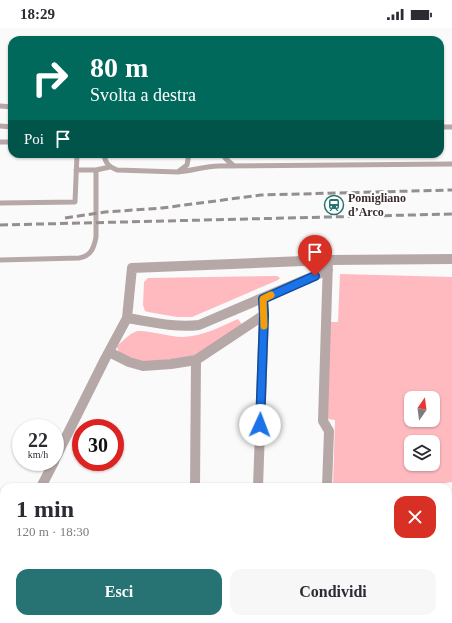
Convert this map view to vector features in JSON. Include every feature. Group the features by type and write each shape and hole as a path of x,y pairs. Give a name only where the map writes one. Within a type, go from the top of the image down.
{"street":[{"path":"64,441 127,318 132,268 328,265 452,259"},
{"path":"127,318 173,326 186,327 199,325 263,299 328,265"},
{"path":"327,483 329,431 323,421 328,265"},
{"path":"258,483 264,315 263,299"},
{"path":"107,355 143,366 196,360 264,315"},
{"path":"196,360 196,483"},
{"path":"43,483 49,471"}],"lane":[{"path":"0,203 75,202 77,158"},
{"path":"105,158 110,167 117,170 178,172 208,166 452,164"},
{"path":"178,172 187,165 188,158"},
{"path":"225,158 234,166"},
{"path":"76,170 96,170 110,167"},
{"path":"0,260 86,257 95,244 96,237 96,170"}],"shaded area":[{"path":"340,274 452,277 452,482 333,483 335,420 327,419 330,322 338,322"},
{"path":"277,276 280,278 278,280 192,317 177,317 148,312 145,311 143,305 144,282 148,278"},
{"path":"238,319 243,326 192,357 142,362 119,353 117,347 128,336 139,331 183,337 211,331"}],"railway":[{"path":"65,218 105,212 162,208 261,195 452,190"},
{"path":"0,225 452,214"}],"slow traffic":[{"path":"264,326 263,299 271,295"}],"place":[{"name":"Pomigliano d’Arco","path":"334,205"}],"route":[{"path":"260,425 264,315 263,299 315,276"}]}
